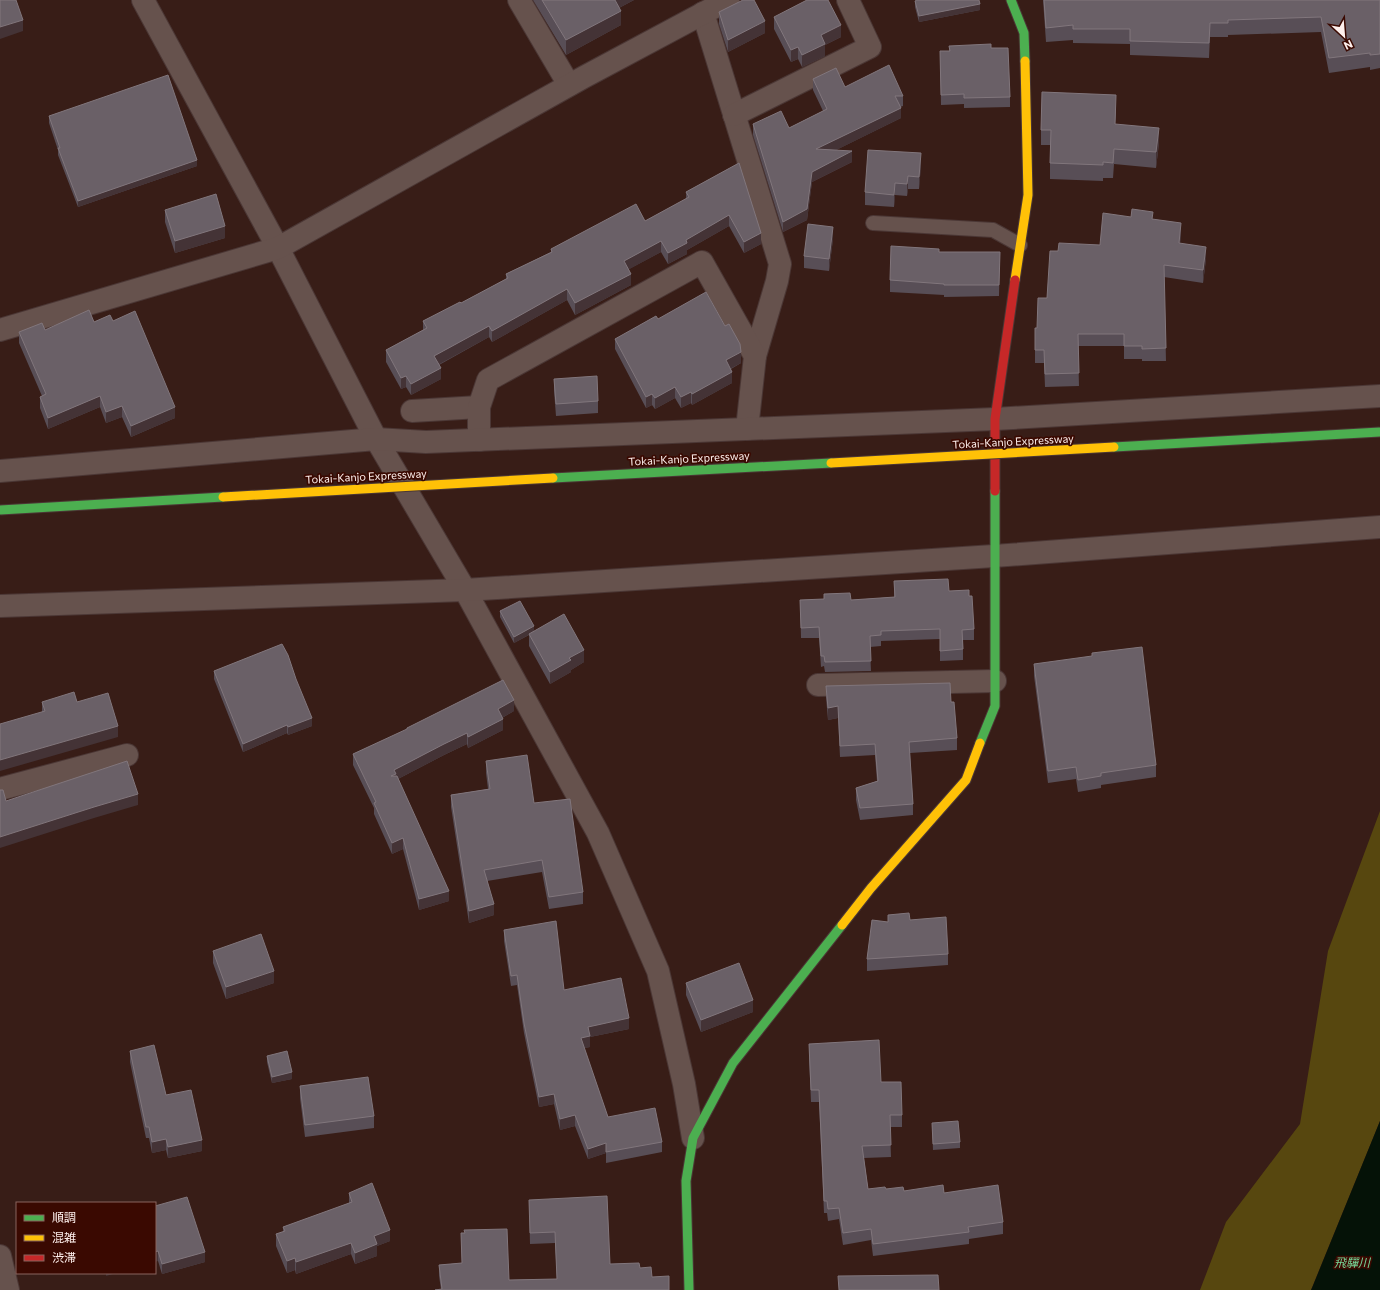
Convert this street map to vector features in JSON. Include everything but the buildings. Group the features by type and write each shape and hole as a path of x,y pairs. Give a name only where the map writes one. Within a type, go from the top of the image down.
{"main road":[{"path":"689,1290 686,1181 693,1138 733,1063 871,888 966,780 995,706 995,419 1028,195 1024,33 1011,0"},
{"name":"Tokai-Kanjo Expressway","path":"0,510 249,494 1380,432"}],"street":[{"path":"143,0 278,248 376,439 465,590 598,833 658,971 684,1084 693,1138"},
{"path":"519,0 569,86"},
{"path":"0,330 278,248 569,86 728,0"},
{"path":"734,116 870,47 848,0"},
{"path":"703,14 780,264 777,281 755,356 747,429"},
{"path":"479,440 479,407 488,380 702,262 755,356"},
{"path":"0,471 376,439 426,442 995,419 1380,396"},
{"path":"412,411 479,407"},
{"path":"0,606 465,590 994,556 1380,527"},
{"path":"818,685 995,681"},
{"path":"0,789 127,755"},
{"path":"0,1256 8,1290"}],"lane":[{"path":"873,223 992,230 1020,245"}],"shaded area":[{"path":"1380,811 1380,1121 1311,1290 1200,1290 1226,1222 1300,1124 1328,951"}],"water":[{"name":"飛驒川","path":"1380,1121 1380,1290 1311,1290 1312,1288"}],"traffic: fast":[{"path":"1011,0 1024,33 1025,61"},
{"path":"1114,447 1380,432"},
{"path":"553,478 831,463"},
{"path":"980,743 995,706 995,491"},
{"path":"0,510 223,497"},
{"path":"689,1290 686,1181 693,1138 733,1063 842,925"}],"traffic: slow":[{"path":"1015,280 1028,195 1025,61"},
{"path":"831,463 1114,447"},
{"path":"223,497 553,478"},
{"path":"842,925 871,888 966,780 980,743"}],"traffic: jam":[{"path":"995,491 995,419 1015,280"}]}
